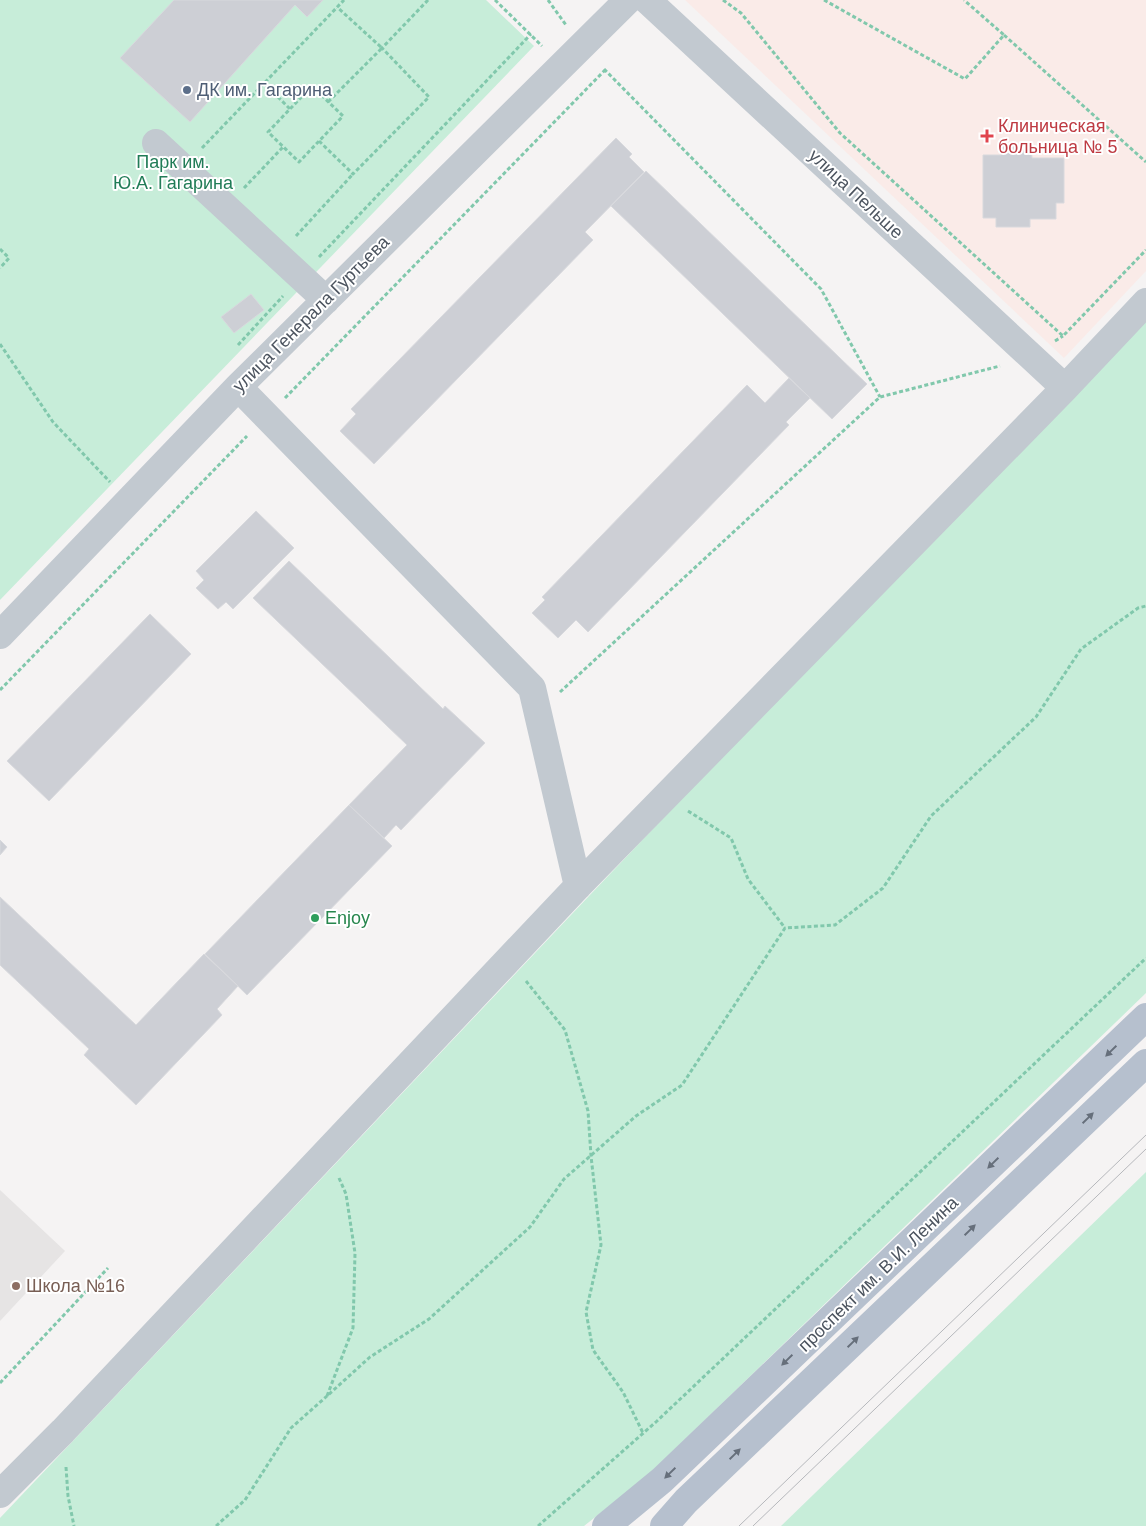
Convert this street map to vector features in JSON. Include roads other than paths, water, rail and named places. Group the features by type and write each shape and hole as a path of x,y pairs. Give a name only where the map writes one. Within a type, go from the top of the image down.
{"main road":[{"name":"проспект им. В.И. Ленина","path":"606,1526 662,1480 1146,1017"},
{"name":"проспект им. В.И. Ленина","path":"664,1526 686,1501 1146,1063"}],"street":[{"name":"улица Генерала Гуртьева","path":"0,635 238,387 628,0"},
{"name":"улица Пельше","path":"648,0 1065,388"},
{"path":"156,143 326,300"},
{"path":"0,1494 63,1431 578,886 1065,388 1146,302"},
{"path":"238,387 532,688 578,886"}],"tram line":[{"path":"739,1526 1146,1135"},
{"path":"753,1526 1146,1149"}],"place":[{"name":"ДК им. Гагарина","path":"187,90"},
{"name":"Клиническая больница № 5","path":"987,136"},
{"name":"Enjoy","path":"315,918"},
{"name":"Школа №16","path":"16,1286"}],"park label":[{"name":"Парк им. Ю.А. Гагарина","path":"173,172"}]}
